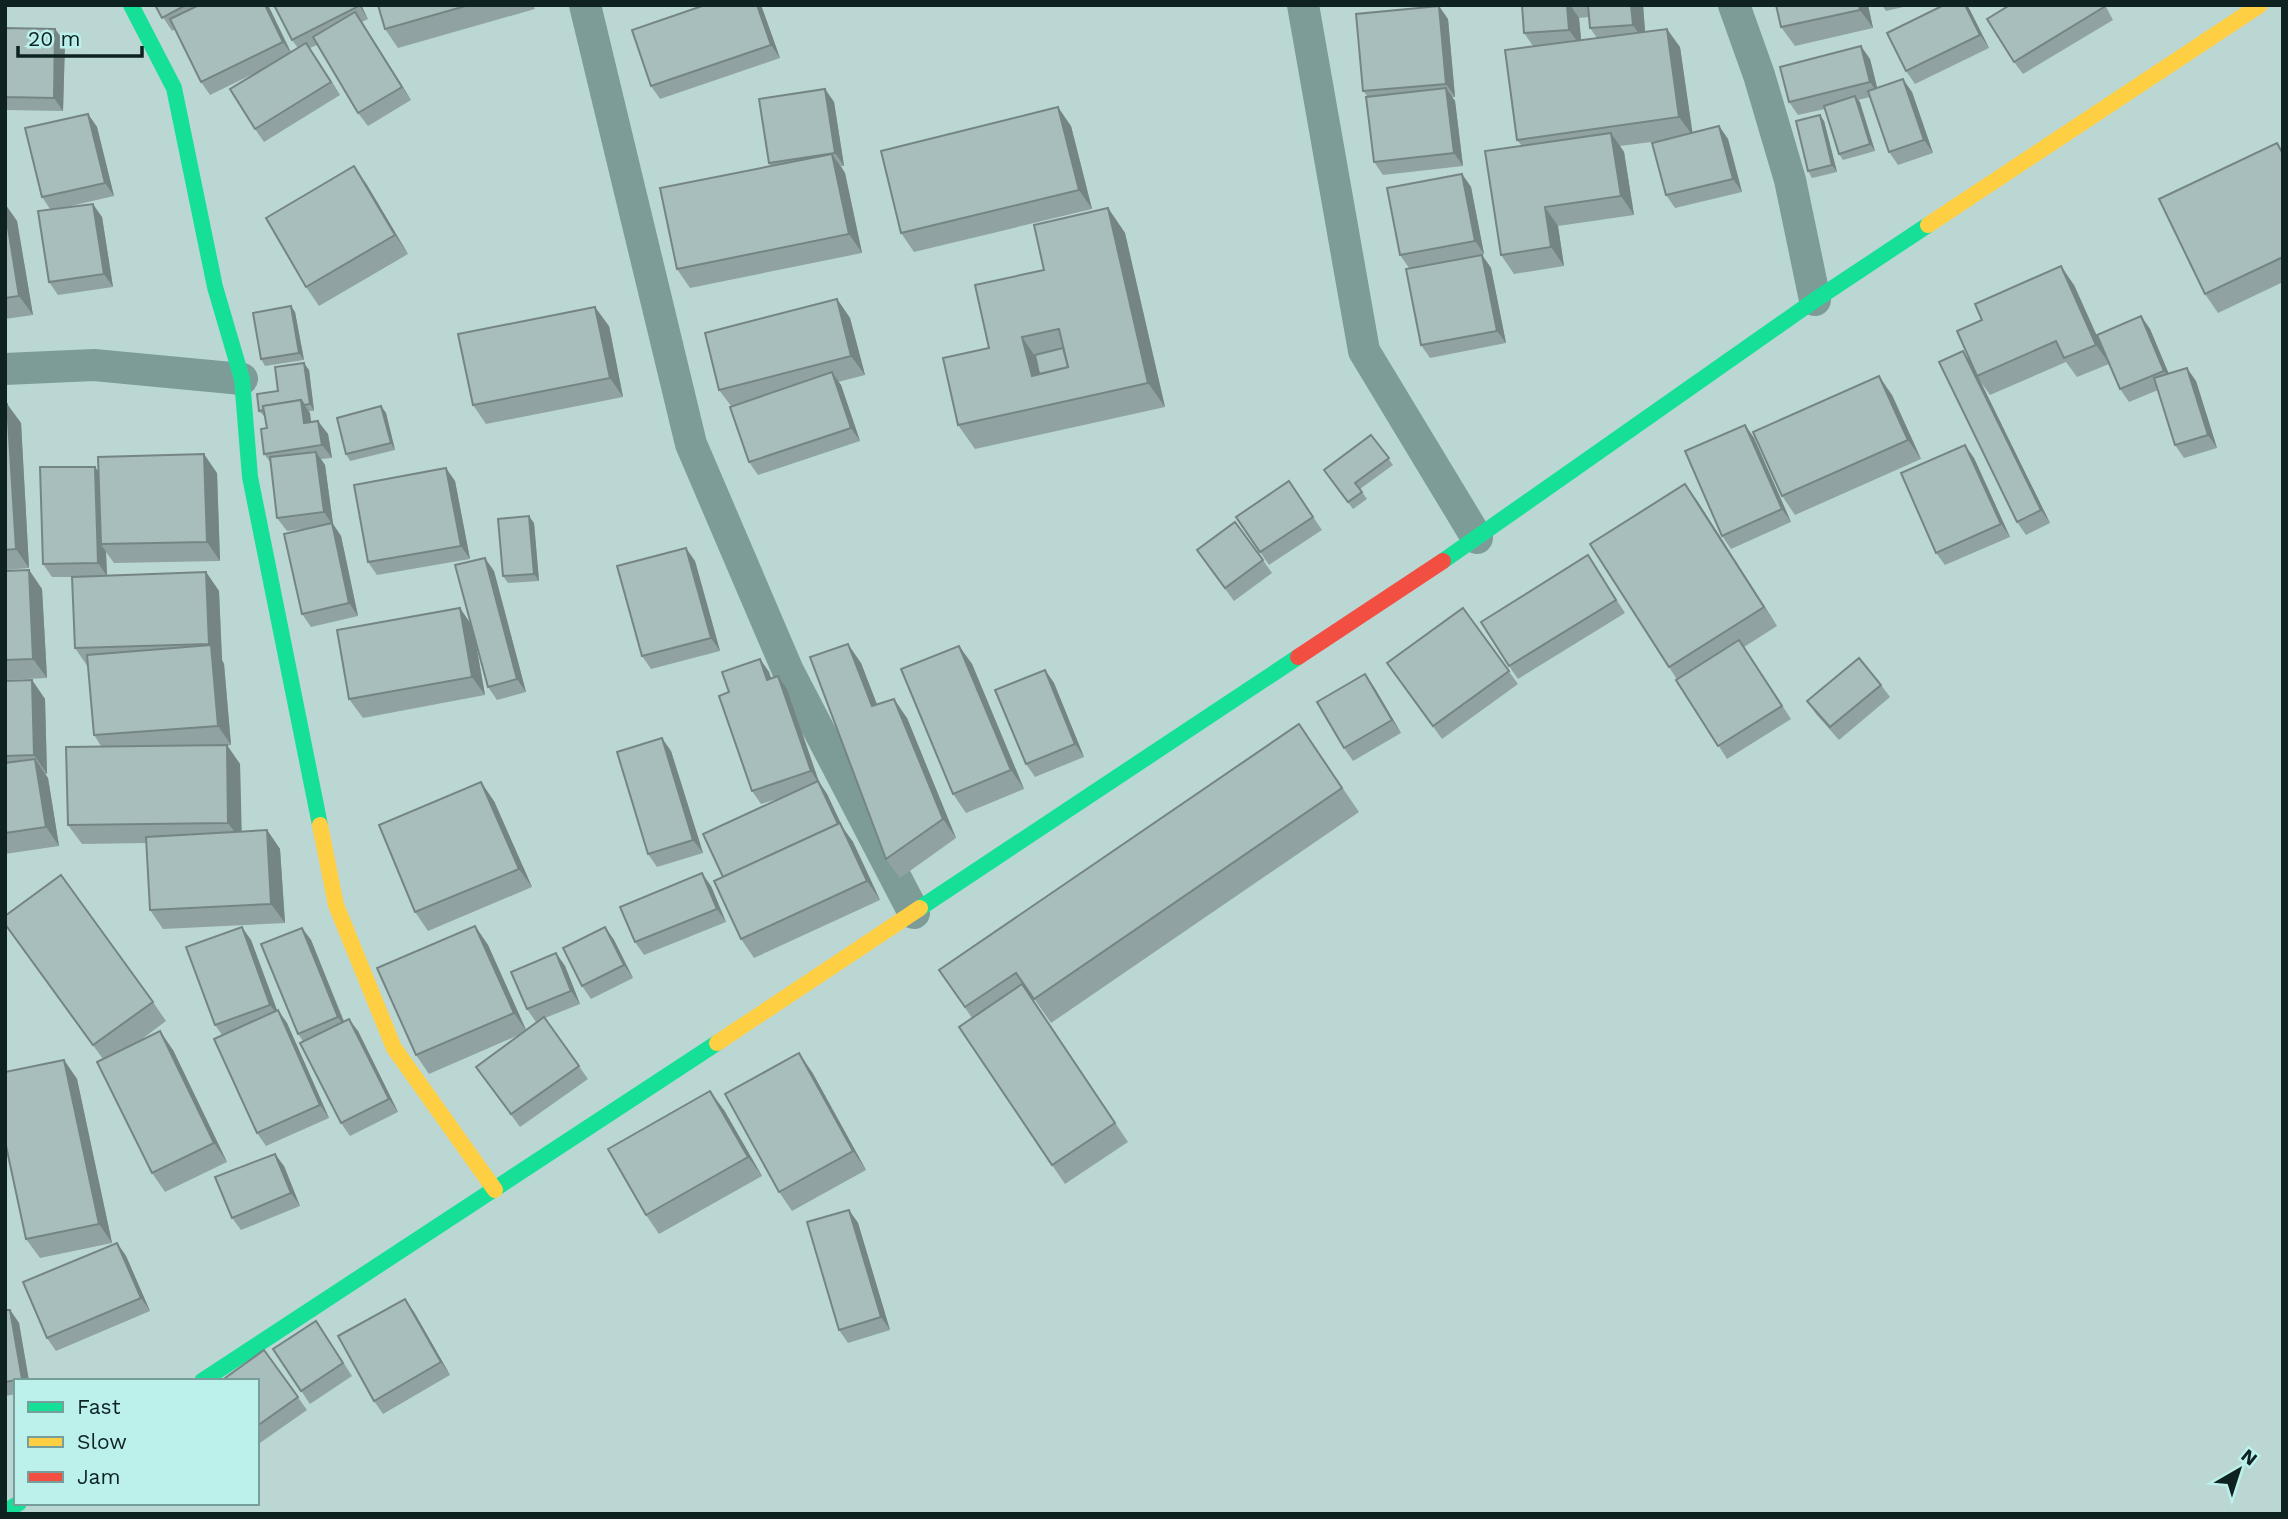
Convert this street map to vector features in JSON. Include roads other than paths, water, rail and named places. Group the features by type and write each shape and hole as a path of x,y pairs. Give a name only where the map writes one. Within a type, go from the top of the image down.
{"street":[{"path":"131,5 174,88 215,287 242,379 250,477 336,905 394,1048 495,1190"},
{"path":"585,5 691,444 788,671 914,913"},
{"path":"1303,5 1364,351 1477,538"},
{"path":"1734,5 1759,75 1790,180 1815,300"},
{"path":"205,1379 914,913 1477,538 1815,300 2259,5"},
{"path":"5,369 94,365 242,379"}]}
